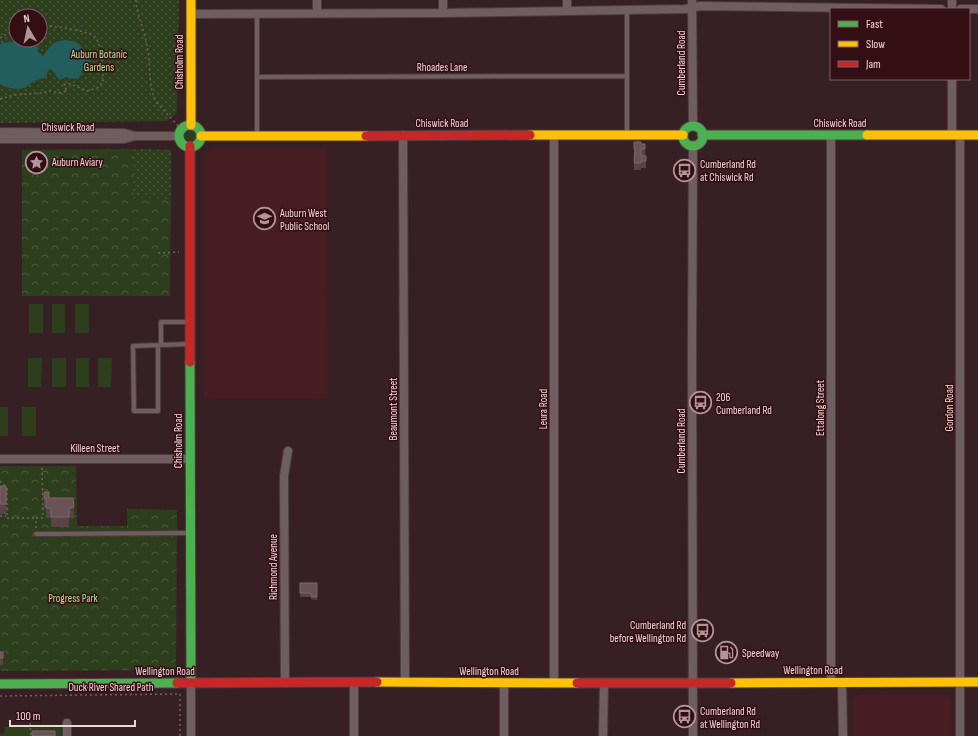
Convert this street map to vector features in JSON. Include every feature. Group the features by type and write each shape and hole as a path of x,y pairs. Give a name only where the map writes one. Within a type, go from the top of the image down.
{"main road":[{"name":"Chisholm Road","path":"184,130 190,0"},
{"path":"194,126 199,130 201,136 196,144 190,146 184,144 180,139 184,130 194,126"},
{"path":"693,126 701,130 702,136 701,141 696,145 690,145 685,141 683,135 687,128 693,126"},
{"name":"Chiswick Road","path":"201,136 683,135"},
{"name":"Chiswick Road","path":"702,136 978,135"},
{"name":"Chisholm Road","path":"190,146 191,683"},
{"name":"Wellington Road","path":"0,684 978,682"}],"street":[{"path":"316,13 317,0"},
{"path":"443,0 443,13"},
{"path":"567,0 567,11"},
{"path":"190,14 443,13 685,9 692,4 700,6 861,8"},
{"name":"Cumberland Road","path":"692,4 693,126"},
{"name":"Gordon Road","path":"952,80 956,135 960,736"},
{"name":"Chiswick Road","path":"0,139 124,139 135,136 184,130"},
{"name":"Chiswick Road","path":"0,132 124,133 135,136"},
{"name":"Beaumont Street","path":"403,135 405,682"},
{"name":"Leura Road","path":"554,135 554,683"},
{"name":"Ettalong Street","path":"831,135 831,682"},
{"name":"Cumberland Road","path":"693,145 693,736"},
{"name":"Richmond Avenue","path":"285,683 284,476 288,451"},
{"name":"Killeen Street","path":"0,459 190,459"},
{"path":"842,682 843,736"},
{"name":"Chisholm Road","path":"191,683 191,736"},
{"path":"354,683 354,736"},
{"path":"504,683 504,736"},
{"path":"603,736 604,683"},
{"path":"67,723 67,736"}],"lane":[{"path":"627,10 627,135"},
{"path":"257,13 257,136"},
{"name":"Rhoades Lane","path":"257,76 626,76"},
{"path":"190,322 161,322 160,345 158,411 134,411 133,346 160,345 190,344"},
{"path":"36,534 190,533"}],"path":[{"path":"136,0 137,10 146,41 149,58 150,79 154,99 178,126 184,130"},
{"path":"0,99 14,95 50,91 59,93 67,91 64,85 68,83 87,91 97,88 103,82 100,45 94,36 48,26"},
{"path":"158,253 179,252"},
{"path":"0,516 7,516 7,518 43,518 42,459"},
{"path":"0,481 8,488 7,516"},
{"path":"36,518 36,534"},
{"name":"Duck River Shared Path","path":"0,696 180,694 180,736"},
{"path":"30,723 31,736"}],"shaded area":[{"name":"Auburn West Public School","path":"212,149 327,149 328,399 204,398 204,158"},
{"path":"858,695 948,695 951,699 952,736 854,736 854,699"}],"green space":[{"name":"Auburn Botanic Gardens","path":"0,0 179,0 177,113 167,121 0,123"},
{"path":"188,129 192,129 196,135 192,141 188,141 184,137 184,133"},
{"path":"134,149 133,198 171,199 170,296 22,296 22,150"},
{"path":"134,149 171,150 171,199 133,198"},
{"path":"29,304 43,304 43,333 29,333"},
{"path":"52,304 65,304 65,333 52,333"},
{"path":"75,304 89,304 89,333 75,333"},
{"path":"28,358 42,358 41,387 28,387"},
{"path":"52,358 66,358 66,387 52,387"},
{"path":"76,358 89,358 89,387 76,387"},
{"path":"98,358 112,358 111,387 98,387"},
{"path":"0,407 8,407 8,436 0,436"},
{"path":"22,407 36,407 36,436 22,436"},
{"name":"Progress Park","path":"0,466 76,466 77,526 127,526 127,509 177,510 176,670 0,671"},
{"path":"4,727 61,727 61,736 0,736 0,734 5,733"}],"water":[{"path":"65,40 75,42 84,49 90,58 91,61 82,71 80,77 75,79 66,77 60,80 50,69 47,72 47,76 24,88 19,89 5,87 0,84 0,44 8,42 8,48 39,48 37,51 43,56 52,45"}],"building":[{"path":"634,142 641,142 641,144 645,144 645,149 641,149 641,156 646,156 646,161 634,163"},
{"path":"0,486 6,486 6,504 0,504"},
{"path":"44,492 49,492 49,498 73,498 74,507 69,508 69,517 51,517 51,508 46,508 46,498 44,498"},
{"path":"300,583 317,583 317,597 311,596 311,593 300,593"},
{"path":"0,652 3,652 3,658 0,658"},
{"path":"32,731 55,731 55,736 32,736"}],"traffic: fast":[{"path":"190,125 198,128 201,136 198,144 190,147 182,144 179,136 182,128 190,125"},
{"path":"693,126 700,129 703,136 700,143 693,146 686,143 683,136 686,129 693,126"},
{"path":"702,135 867,135"},
{"path":"190,362 191,683"},
{"path":"0,684 177,683"}],"traffic: slow":[{"path":"191,0 191,125"},
{"path":"530,135 683,135"},
{"path":"867,135 978,135"},
{"path":"201,136 366,136"},
{"path":"377,682 577,683"},
{"path":"731,683 978,682"}],"traffic: jam":[{"path":"366,136 530,135"},
{"path":"190,146 190,362"},
{"path":"177,683 377,682"},
{"path":"577,683 731,683"}],"place":[{"name":"Auburn Aviary","path":"36,162"},
{"name":"Cumberland Rd at Chiswick Rd","path":"685,170"},
{"name":"Auburn West Public School","path":"265,219"},
{"name":"206 Cumberland Rd","path":"701,403"},
{"name":"Cumberland Rd before Wellington Rd","path":"702,631"},
{"name":"Speedway","path":"727,653"},
{"name":"Cumberland Rd at Wellington Rd","path":"685,717"}]}
